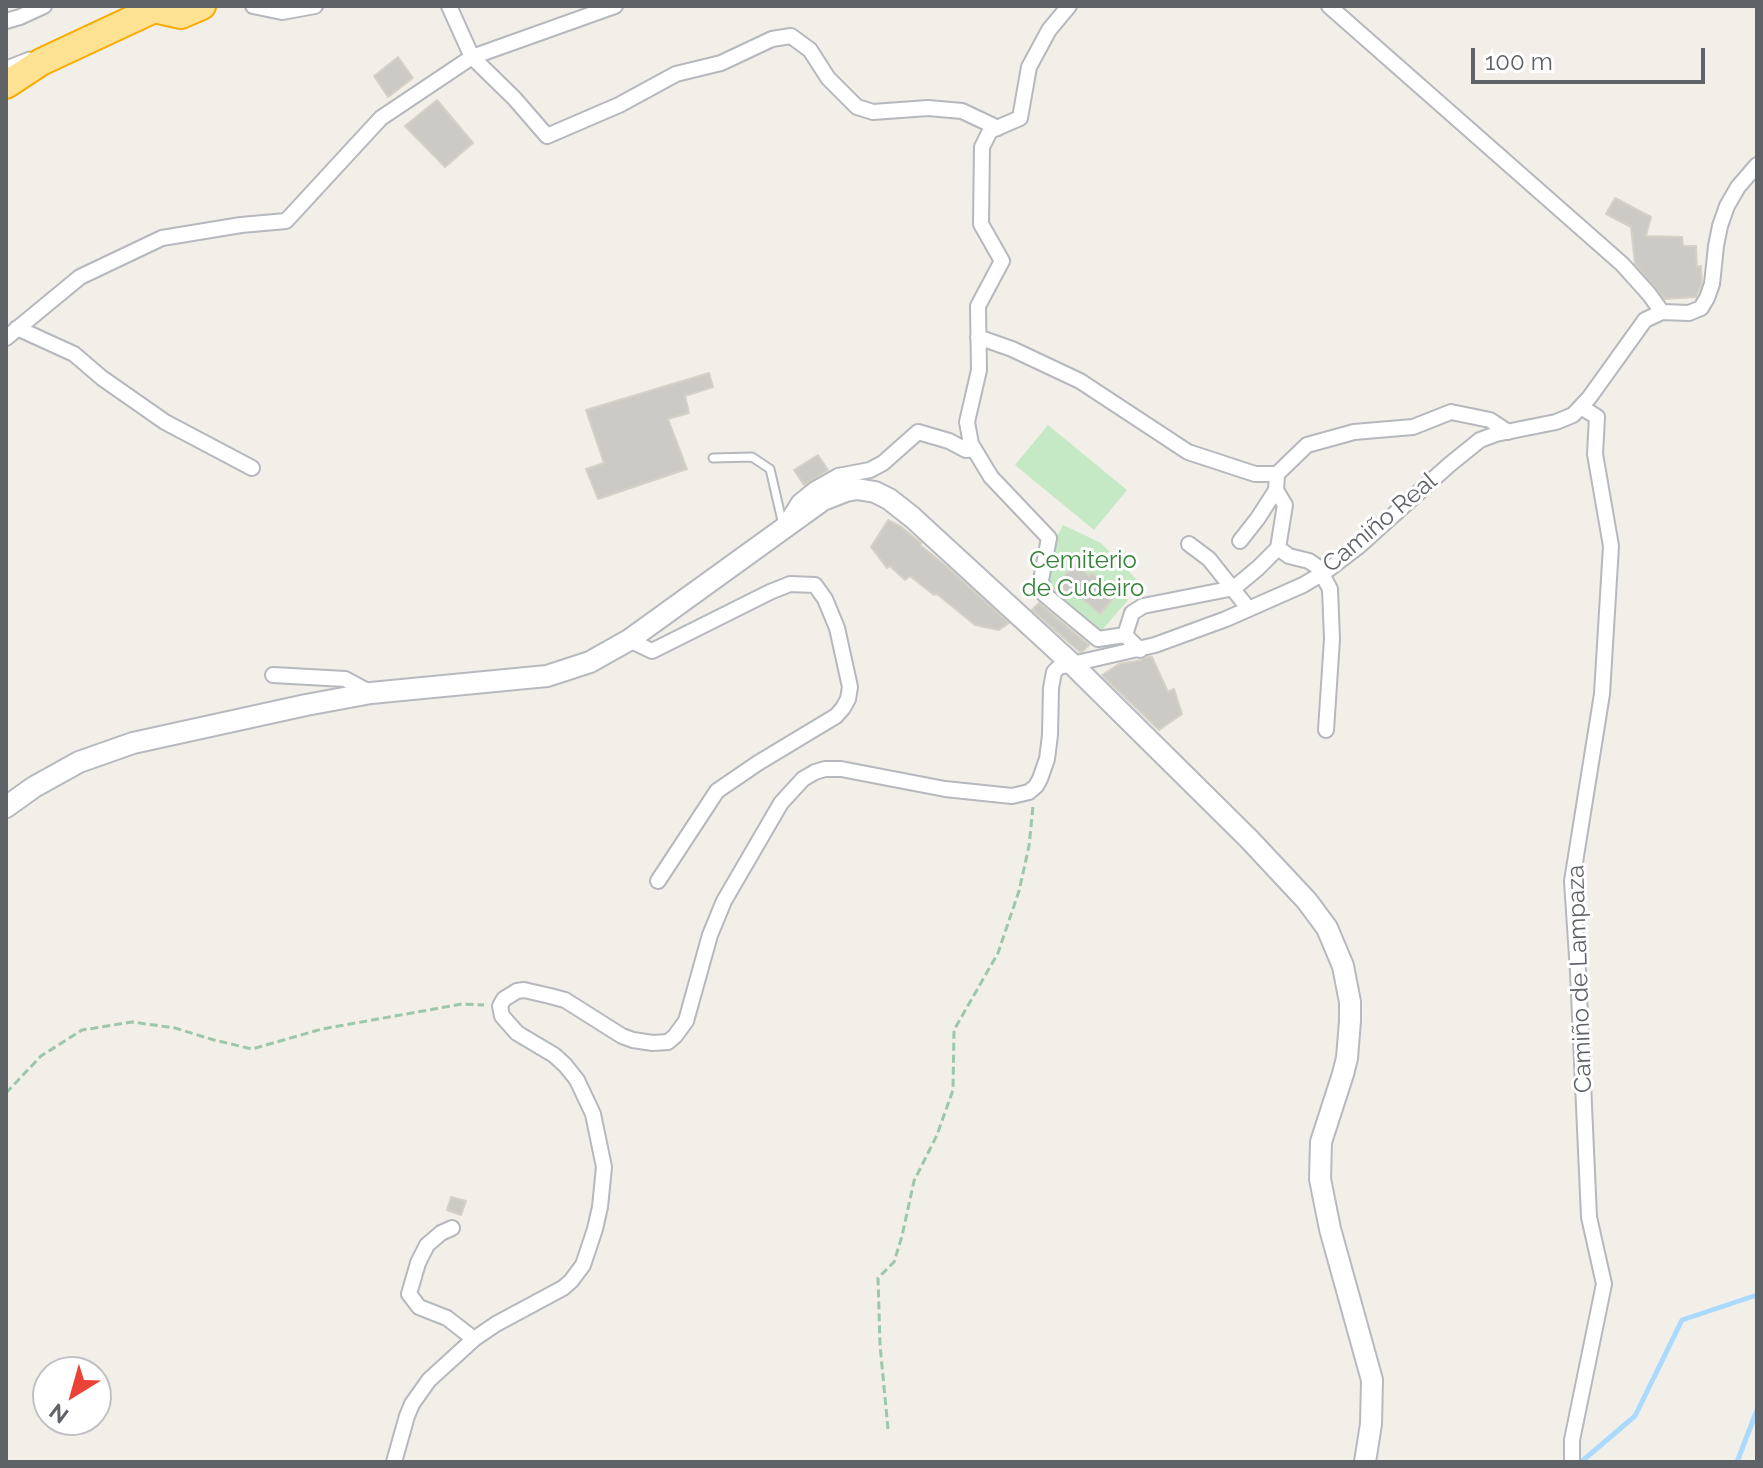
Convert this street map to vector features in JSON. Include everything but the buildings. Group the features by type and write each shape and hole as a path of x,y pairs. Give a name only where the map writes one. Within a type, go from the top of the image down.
{"highway":[{"path":"6,85 41,62 156,7 181,15 202,6"}],"street":[{"path":"6,21 44,6"},
{"path":"253,6 282,12 315,6"},
{"path":"449,6 472,57 547,136 619,105 676,74 721,63 772,39 791,36 810,50 828,78 857,107 873,112 928,108 962,111 998,128"},
{"path":"12,333 80,277 162,238 286,221 381,118 472,57 615,6"},
{"path":"1069,6 1049,30 1029,67 1020,118 990,131 982,147 981,224 1002,261 978,306 979,370 967,422 971,444 991,477 1049,538 1041,580 1044,594 1098,639 1125,635"},
{"path":"1329,6 1622,264 1662,312"},
{"path":"1581,407 1645,320 1662,312 1689,313 1701,308 1712,284 1716,246 1727,206 1757,165"},
{"path":"12,333 74,354 102,378 165,422 252,468"},
{"path":"978,337 1012,349 1080,381 1188,452 1255,474 1277,474"},
{"name":"Camiño Real","path":"1071,663 1140,650 1226,619 1303,585 1359,546 1470,447 1488,436 1565,420 1581,407"},
{"name":"Camiño de Lampaza","path":"1572,1462 1572,1440 1604,1284 1589,1217 1572,881 1602,694 1611,546 1595,454 1597,417 1581,407"},
{"path":"1240,541 1276,490 1277,474 1307,445 1354,432 1413,427 1451,412 1490,420 1508,432"},
{"path":"783,528 799,502 815,489 838,476 870,470 883,463 918,432 949,441 966,450 974,449"},
{"path":"6,807 79,762 133,743 371,693 547,676 590,662 629,640 823,500 857,489 875,492 912,517 1071,663 1295,887 1319,916 1337,949 1350,1002 1350,1032 1343,1074 1321,1142 1320,1179 1330,1229 1372,1380 1371,1424 1365,1462"},
{"path":"1125,635 1132,613 1143,606 1234,588 1258,568 1279,541 1285,505 1276,490"},
{"path":"1258,518 1289,556 1309,561 1324,573 1330,589 1332,639 1326,730"},
{"path":"1189,544 1209,559 1248,608"},
{"path":"629,640 652,651 770,592 790,584 815,585 825,599 837,628 850,687 848,699 836,716 717,791 658,881"},
{"path":"1125,635 1140,650"},
{"path":"394,1462 412,1404 429,1380 474,1339 563,1288 583,1265 595,1229 604,1167 593,1114 577,1080 554,1055 517,1033 502,1016 500,1006 504,999 517,991 565,1000 622,1036 653,1043 668,1042 686,1021 710,935 724,901 781,803 803,779 825,769 841,769 930,787 1021,795 1036,786 1043,771 1049,747 1054,672 1071,663"},
{"path":"273,675 345,679 371,693"},
{"path":"452,1228 427,1245 409,1294 419,1307 447,1318 474,1339"}],"lane":[{"path":"6,65 37,53 74,46"},
{"path":"713,458 752,457 770,469 783,528"}],"path":[{"path":"888,1429 880,1345 878,1278 894,1262 914,1181 937,1135 953,1090 954,1030 998,953 1019,891 1029,846 1036,786"},
{"path":"6,1093 41,1056 82,1030 132,1022 175,1028 252,1049 322,1029 462,1004 500,1006"}],"green space":[{"path":"1048,425 1127,490 1094,530 1015,465"},
{"name":"Cemiterio de Cudeiro","path":"1063,525 1101,543 1137,580 1123,588 1128,600 1097,636 1051,596 1046,583 1049,552"}],"waterway":[{"path":"1581,1462 1635,1416 1682,1320 1757,1295"},
{"path":"1737,1462 1757,1410"}]}
